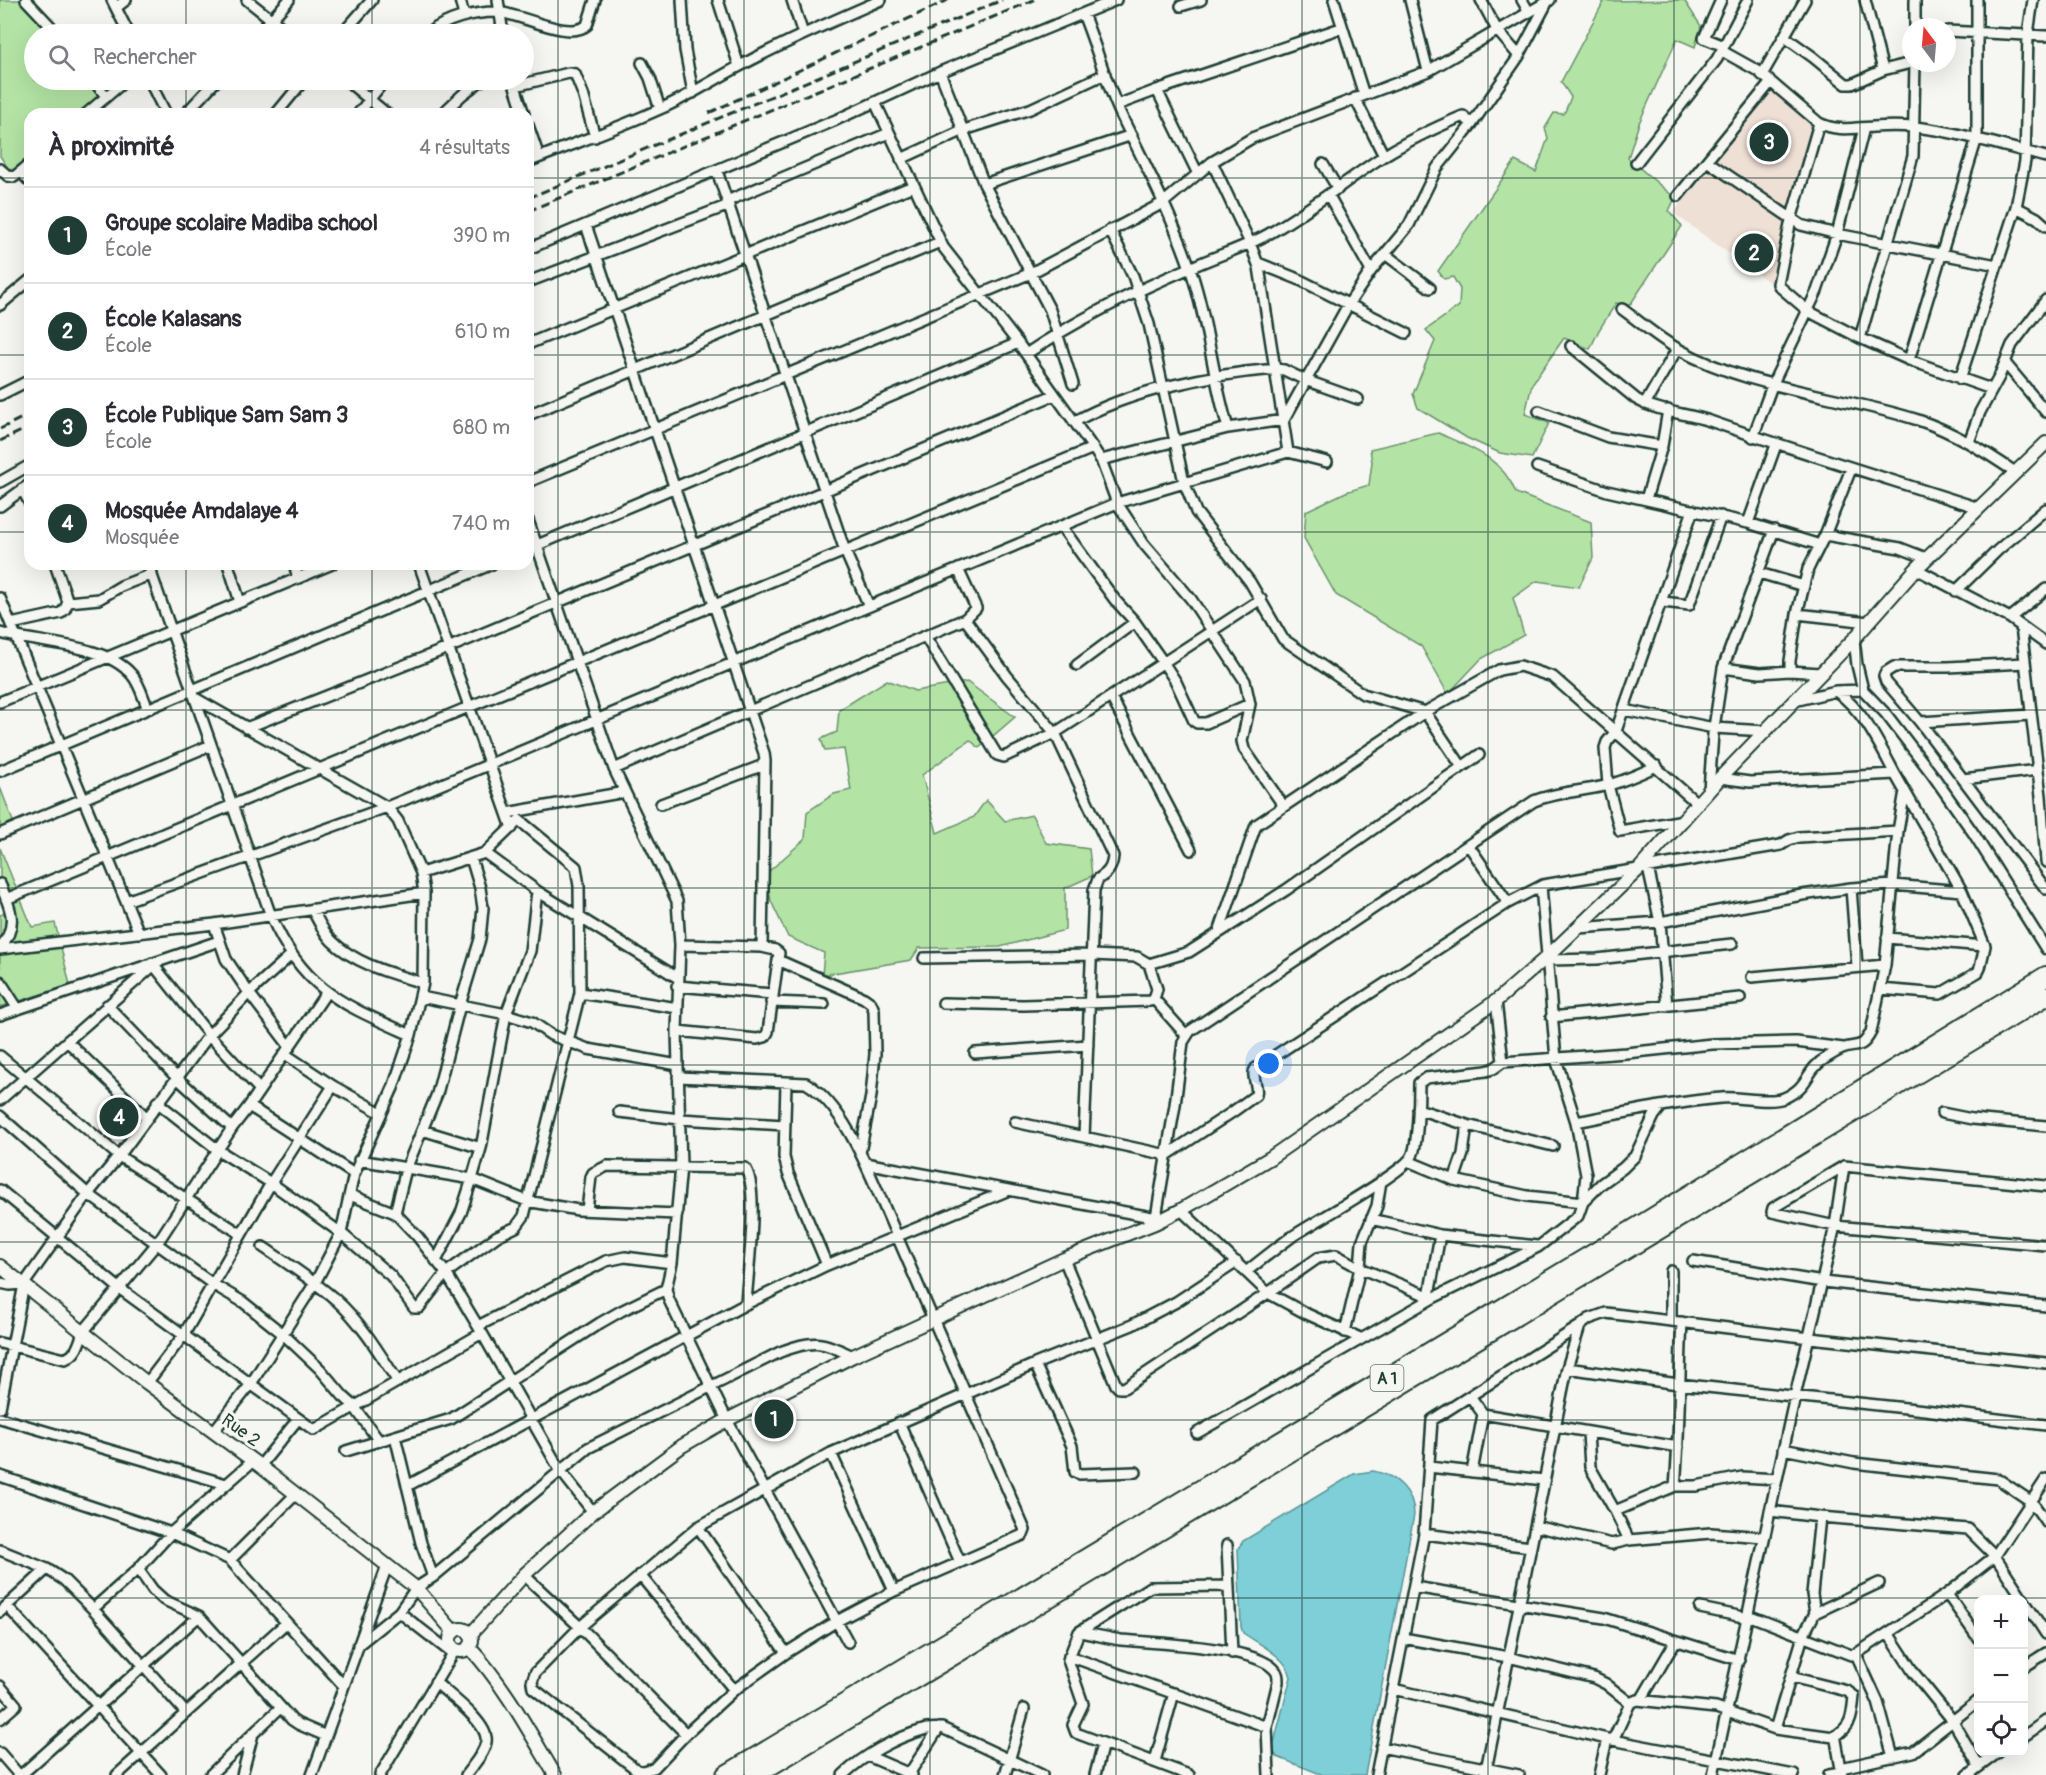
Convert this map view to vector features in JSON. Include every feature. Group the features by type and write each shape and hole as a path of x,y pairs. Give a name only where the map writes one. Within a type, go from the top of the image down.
{"highway":[{"name":"A 1","path":"726,1775 1610,1244 2046,976"},
{"name":"A 1","path":"756,1775 2046,996"}],"street":[{"path":"26,0 49,24"},
{"path":"124,24 115,4 126,0"},
{"path":"247,0 276,24"},
{"path":"267,24 289,0"},
{"path":"351,24 372,0"},
{"path":"460,0 464,16"},
{"path":"498,0 501,24"},
{"path":"441,24 464,16 498,12 559,28 578,30 587,25 595,0"},
{"path":"682,0 685,50 693,93"},
{"path":"718,0 739,66"},
{"path":"792,0 803,34"},
{"path":"534,160 596,137 660,109 860,4 881,0"},
{"path":"534,247 717,171 940,72 1116,0"},
{"path":"1181,6 1201,0"},
{"path":"1334,0 1360,97 1384,156"},
{"path":"1410,0 1428,71"},
{"path":"1481,0 1497,30 1519,56"},
{"path":"1522,0 1529,12"},
{"path":"1721,0 1704,38 1762,75 1819,123 1834,129 1914,127 1977,138 2046,157"},
{"path":"1636,163 1723,49 1748,0"},
{"path":"1762,75 1805,0"},
{"path":"1865,0 1883,70"},
{"path":"1915,0 1915,18"},
{"path":"1909,360 1977,138 1977,0"},
{"path":"1960,379 2016,207 2023,174 2028,34 2033,0"},
{"path":"534,479 1031,273 1163,203 1212,162 1252,138 1428,71 1549,1"},
{"path":"1284,420 1348,305 1414,216 1442,161 1472,124 1519,56 1549,1"},
{"path":"1083,14 1117,105 1190,267 1202,307 1215,377 1228,428"},
{"path":"1117,105 1341,28"},
{"path":"1956,31 2046,36"},
{"path":"1785,37 1846,84 1852,84 1883,70 1902,66"},
{"path":"642,63 650,78 660,109"},
{"path":"940,72 984,184 1050,310 1073,384"},
{"path":"1860,338 1913,156 1913,72"},
{"path":"534,79 574,74 596,137"},
{"path":"901,159 964,130 1030,109 1105,74"},
{"path":"1678,196 1771,82"},
{"path":"101,90 106,96"},
{"path":"93,108 114,90"},
{"path":"154,90 163,108"},
{"path":"191,108 208,90"},
{"path":"281,108 296,90"},
{"path":"359,90 380,108"},
{"path":"363,108 377,90"},
{"path":"448,108 469,90"},
{"path":"516,90 522,108"},
{"path":"1157,90 1198,174"},
{"path":"875,102 940,242 1018,343 1093,448 1101,460 1117,503 1144,544 1182,586 1245,681 1250,704 1242,741 1244,749 1283,805"},
{"path":"1026,354 1057,334 1139,292 1190,267 1271,233 1329,196 1384,156 1461,116 1465,116 1472,124"},
{"path":"1819,123 1791,220 1778,284 1808,311 1860,338 1909,360 1991,389"},
{"path":"1753,437 1773,383 1817,291 1837,234 1864,128"},
{"path":"534,280 728,203 889,134"},
{"path":"984,184 1131,135"},
{"path":"534,143 539,158"},
{"path":"1707,161 1801,225 1997,265"},
{"path":"1212,162 1258,263 1288,452"},
{"path":"1323,164 1338,189"},
{"path":"0,169 10,177 24,169"},
{"path":"717,171 825,491 846,551 869,606"},
{"path":"21,172 24,175"},
{"path":"534,342 913,186"},
{"path":"1329,196 1371,271"},
{"path":"2016,207 2037,218 2046,226"},
{"path":"586,225 764,753 762,947"},
{"path":"1110,230 1139,292 1149,324 1184,482 1196,512 1261,599 1283,639 1363,694 1425,712 1462,767"},
{"path":"534,413 940,242"},
{"path":"1385,255 1430,288"},
{"path":"1258,263 1298,279 1406,333"},
{"path":"0,305 24,285"},
{"path":"1969,442 1980,412 2007,355 2018,336 2044,306"},
{"path":"1622,309 1677,349 1721,368 1917,420 1969,442 2015,472"},
{"path":"534,546 1018,343"},
{"path":"1571,346 1645,404 1694,416 1776,445 1979,508"},
{"path":"1645,404 1677,349"},
{"path":"2005,363 2046,412"},
{"path":"1074,422 1101,408 1162,389 1215,377 1276,369 1284,370 1358,399"},
{"path":"1,392 24,382"},
{"path":"246,728 448,648 1054,395"},
{"path":"1646,499 1662,446 1668,410"},
{"path":"1539,411 1608,438 1662,446"},
{"path":"1101,460 1228,428 1284,420"},
{"path":"399,1612 454,1652 460,1651 524,1575 593,1512 660,1461 727,1420 853,1356 1064,1259 1181,1210 1270,1158 1496,1001 1548,958 1643,868 1720,778 1854,639 1926,558 2046,443"},
{"path":"1748,523 1776,445"},
{"path":"6,899 1093,448"},
{"path":"126,901 387,807 1117,503 1288,452 1327,462"},
{"path":"1537,467 1607,491 1748,523 1820,545"},
{"path":"0,482 24,468"},
{"path":"1790,671 1797,614 1808,569 1825,535 1851,469"},
{"path":"0,506 24,488"},
{"path":"1956,591 1998,550 2046,509"},
{"path":"1684,820 1621,831 1608,785 1605,748 1616,731 1624,710 1693,510"},
{"path":"1663,602 1689,605 1720,516"},
{"path":"1061,526 1115,600 1135,622 1176,681 1194,721 1206,723 1250,704"},
{"path":"1709,791 1714,728 1724,668 1774,530"},
{"path":"1825,535 1900,549 1926,558"},
{"path":"534,552 556,603 614,769 677,901 680,945 677,1031 681,1166 672,1263 666,1289 727,1420 848,1642"},
{"path":"614,769 965,619 976,608 958,569"},
{"path":"1916,569 2010,618 2046,644"},
{"path":"11,624 61,613 65,609 68,602 57,570"},
{"path":"68,602 99,599 148,570"},
{"path":"150,570 271,916 291,955 303,971 326,993 356,1011 411,1035"},
{"path":"230,570 240,602"},
{"path":"296,570 298,578"},
{"path":"0,702 317,570"},
{"path":"421,570 512,828"},
{"path":"0,771 148,709 194,694 478,570"},
{"path":"1759,573 1804,586"},
{"path":"2010,618 2046,589"},
{"path":"0,598 140,933"},
{"path":"925,636 997,755 1004,757 1055,733 1261,599"},
{"path":"1797,614 1869,621"},
{"path":"965,619 1007,676 1055,733 1113,856 1112,866 1098,879 1094,890 1084,1137"},
{"path":"1077,665 1135,622"},
{"path":"2021,627 2043,795 2045,856"},
{"path":"0,633 16,638 82,649 117,662 137,682 148,709"},
{"path":"1854,639 1863,690 1886,714 1932,774 1974,834 2046,949"},
{"path":"2025,663 1894,667 1884,676 1886,682 1920,722 2046,889"},
{"path":"1219,932 1256,825 1425,712 1509,666 1520,666 1553,676 1698,804"},
{"path":"1724,668 1760,673 1790,671 1820,673"},
{"path":"1794,701 1836,692 1863,690"},
{"path":"1836,692 1855,706 1872,732 1962,891 1985,946 1978,972 1940,994 1880,989"},
{"path":"194,694 246,728 387,807 398,821 421,873 424,893 421,997 393,1088 354,1174 341,1233 315,1283 283,1334 250,1384 213,1432"},
{"path":"1112,697 1191,850"},
{"path":"1624,710 1714,728 1766,731"},
{"path":"1920,722 2031,714"},
{"path":"2035,745 2046,742"},
{"path":"0,834 212,745"},
{"path":"1149,964 1189,951 1286,890 1479,755"},
{"path":"662,804 753,769 765,761"},
{"path":"1156,1220 1182,1050 1186,1035 1190,1031 1380,902 1541,798 1608,785 1657,766"},
{"path":"1963,779 2038,770"},
{"path":"1720,778 1750,782 1895,774"},
{"path":"1246,1272 1291,1238 1382,1181 1408,1161 1413,1153 1421,1080 1486,1071 1503,1062 1712,1044 1796,1042 1843,1048 1856,1047 1866,1042 1871,1032 1885,965 1898,831 1905,791"},
{"path":"507,813 625,792"},
{"path":"157,1102 218,1150 271,1183 341,1233 392,1276 414,1308 419,1308 446,1273 497,1236 516,1227 524,1216 580,993 578,875 573,862 519,820 485,853 421,873"},
{"path":"1015,1122 1167,1155 1256,1095 1253,1073 1256,1068 1508,903 1541,886 1781,845 1799,837 1898,831"},
{"path":"1469,846 1508,903"},
{"path":"485,853 537,891 677,982 824,1004"},
{"path":"394,1213 406,1168 438,1094 460,1005 480,939 483,918 482,897 471,858"},
{"path":"1643,868 1660,922 1666,1006"},
{"path":"0,884 13,926 8,938 0,948"},
{"path":"1578,928 1660,922 1851,888 1893,885 1962,891"},
{"path":"1197,1433 1431,1297 1538,1246 1578,1216 1583,1202 1586,1175 1576,1122 1556,1059 1541,886"},
{"path":"1851,888 1857,966"},
{"path":"436,1261 461,1213 481,1148 506,1014 530,951 537,891"},
{"path":"0,948 214,924 424,893"},
{"path":"312,909 328,936 344,950 398,976 423,983"},
{"path":"214,924 226,959 288,1051 333,1086 381,1113"},
{"path":"1887,938 1985,946"},
{"path":"0,1015 219,941"},
{"path":"1548,958 1597,959 1732,944"},
{"path":"677,1031 761,1039 768,1032 779,953 762,947 680,945"},
{"path":"0,1408 24,1284 88,1194 119,1156 208,1035 291,955"},
{"path":"924,958 1092,955 1137,957 1149,964 1157,989 1154,999"},
{"path":"778,960 864,998 871,1003 874,1010 874,1064 871,1096 860,1153"},
{"path":"0,1100 152,965"},
{"path":"152,965 208,1035 260,1090"},
{"path":"1752,977 1885,965"},
{"path":"0,981 18,1009"},
{"path":"0,1343 65,1359 72,1356 77,1350 83,1332 158,1242 232,1128 288,1051 326,993"},
{"path":"580,993 678,1008"},
{"path":"421,997 506,1014 532,1022 567,1042 588,1048 678,1065"},
{"path":"1551,1017 1740,998"},
{"path":"1154,999 1186,1035"},
{"path":"943,1003 1024,1005 1154,999"},
{"path":"1496,1001 1503,1062"},
{"path":"107,1005 176,1077 232,1128"},
{"path":"67,1041 147,1118"},
{"path":"975,1053 1088,1045"},
{"path":"1576,1122 1725,1098 1781,1099 1804,1085 1813,1067 1843,1048"},
{"path":"0,1056 119,1156 241,1234"},
{"path":"678,1077 806,1083 821,1094 834,1109 865,1163 933,1318 966,1394 1025,1530 1023,1535 894,1591 837,1621 786,1653 734,1690 686,1734 654,1768 642,1772 533,1688 532,1682 535,1673 580,1627 640,1575 698,1527 831,1453 899,1422 966,1394 1035,1364 1132,1325 1176,1302 1237,1262"},
{"path":"786,1083 784,1157 788,1173 827,1264"},
{"path":"147,1383 183,1336 271,1183 333,1086"},
{"path":"249,1106 354,1174"},
{"path":"1583,1202 1635,1156 1654,1116 1661,1107"},
{"path":"1419,1109 1467,1125 1553,1146"},
{"path":"619,1112 680,1119 785,1125"},
{"path":"1942,1113 1972,1119 2046,1126"},
{"path":"0,1116 88,1194 214,1284 243,1302 283,1334 354,1405 379,1441"},
{"path":"1454,1180 1463,1154 1467,1125"},
{"path":"422,1130 481,1148"},
{"path":"359,1160 472,1179 527,1201 587,1210 677,1215"},
{"path":"1408,1161 1454,1180 1527,1196 1583,1202"},
{"path":"865,1163 1156,1220"},
{"path":"587,1210 591,1177 599,1169 618,1165 745,1168 750,1177 752,1207 746,1304"},
{"path":"2046,1185 1844,1166 1772,1210 1772,1212 1835,1226 2046,1245"},
{"path":"1713,1775 1783,1449 1823,1282 1835,1226 1844,1166"},
{"path":"1346,1332 1360,1268 1362,1242 1377,1206 1382,1181"},
{"path":"0,1190 119,1288 314,1430 354,1405 398,1382 480,1330 606,1261 625,1257 672,1263"},
{"path":"407,1486 746,1304 827,1264 1009,1190"},
{"path":"350,1195 394,1213 417,1236 446,1273 560,1470 593,1512"},
{"path":"1181,1210 1268,1293 1360,1338"},
{"path":"1371,1219 1440,1235 1538,1246"},
{"path":"1431,1297 1440,1235"},
{"path":"263,1247 315,1283 346,1310 380,1354 398,1382"},
{"path":"1064,1259 1096,1339 1119,1388 1124,1388 1317,1258 1336,1255 1360,1268 1431,1297"},
{"path":"1693,1261 1823,1282 2046,1306"},
{"name":"Rue 2","path":"0,1266 147,1383 416,1588 454,1632"},
{"path":"1671,1271 1671,1320"},
{"path":"0,1283 24,1284"},
{"path":"346,1451 451,1419 607,1319 666,1289"},
{"path":"1376,1775 1424,1534 1432,1420 1589,1319 1605,1313 2046,1363"},
{"path":"1675,1486 1682,1322"},
{"path":"1486,1771 1567,1368 1580,1326"},
{"path":"357,1646 399,1612 416,1588 433,1577 588,1448 780,1352 799,1345 813,1342 826,1344 853,1356"},
{"path":"1035,1364 1072,1446 1075,1472 1080,1474 1136,1472"},
{"path":"1567,1368 1678,1384 2046,1425"},
{"path":"1470,1396 1483,1414 1678,1447"},
{"path":"1472,1472 1483,1414"},
{"path":"0,1418 226,1484"},
{"path":"93,1609 138,1569 171,1533 226,1484 256,1464 297,1419"},
{"path":"899,1422 960,1562"},
{"path":"1588,1432 1590,1467 1616,1511 1629,1540"},
{"path":"395,1436 421,1543 433,1577"},
{"path":"1783,1449 1854,1463 1998,1479 2032,1502 2046,1522"},
{"path":"831,1453 894,1591"},
{"path":"1429,1467 1544,1480"},
{"path":"0,1476 171,1533 230,1560 344,1685"},
{"path":"1616,1511 1675,1486 1707,1484 1742,1477 1777,1479"},
{"path":"1700,1608 1748,1618 1753,1617 1851,1655 1856,1654 1947,1594 1995,1556 2046,1479"},
{"path":"230,1560 295,1495"},
{"path":"1770,1511 1820,1518 1968,1529 1995,1556 2046,1634"},
{"path":"1775,1729 1803,1636 1815,1613 1812,1594 1820,1518"},
{"path":"1535,1526 1612,1544 1629,1540 1711,1533 1764,1538"},
{"path":"698,1527 786,1653"},
{"path":"1424,1534 1531,1548"},
{"path":"1227,1545 1232,1653"},
{"path":"0,1551 47,1569 64,1581 93,1609 186,1713"},
{"path":"312,1775 387,1566"},
{"path":"47,1569 4,1609 99,1705 161,1775"},
{"path":"138,1569 153,1590 164,1600 199,1616 240,1664 298,1725 326,1736"},
{"path":"524,1575 580,1627 686,1734"},
{"path":"640,1575 734,1690"},
{"path":"1815,1613 1879,1583"},
{"path":"1189,1775 1079,1734 1072,1728 1083,1704 1068,1660 1079,1632 1150,1587 1229,1586"},
{"path":"1414,1587 1604,1618 1675,1642 1739,1660"},
{"path":"1947,1594 1974,1632"},
{"path":"0,1753 20,1775 199,1616"},
{"path":"117,1775 286,1623"},
{"path":"454,1652 450,1641 454,1632 461,1630 515,1708 555,1775"},
{"path":"1079,1632 1117,1639 1200,1646 1266,1662 1278,1674 1267,1727 1269,1775"},
{"path":"1888,1633 1914,1673 1953,1721 1978,1766"},
{"path":"1403,1638 1508,1657 1594,1678 1606,1684 1630,1703"},
{"path":"1641,1700 1675,1642"},
{"path":"380,1775 454,1652"},
{"path":"2028,1664 2046,1653"},
{"path":"1856,1654 1883,1715 1893,1757"},
{"path":"1069,1656 1267,1727"},
{"path":"1599,1775 1610,1740 1630,1703 1641,1700 1716,1708 1775,1729 1834,1737 1846,1729 1852,1714 1854,1696 1847,1691 1791,1677"},
{"path":"435,1682 483,1726 487,1738 486,1744 466,1775"},
{"path":"0,1686 16,1705 0,1719"},
{"path":"1393,1689 1610,1740 1794,1775"},
{"path":"1155,1761 1174,1693"},
{"path":"1829,1775 1913,1752 1976,1703"},
{"path":"210,1775 280,1708"},
{"path":"1005,1775 1024,1709"},
{"path":"2028,1733 2046,1721"},
{"path":"868,1756 911,1774 939,1728"},
{"path":"843,1775 868,1756 899,1739 924,1729 939,1728 1042,1775"},
{"path":"242,1775 254,1733"},
{"path":"1834,1737 1841,1772"},
{"path":"1095,1775 1103,1743"},
{"path":"1381,1747 1486,1771 1519,1775"},
{"path":"1968,1775 1992,1757"}],"shaded area":[{"path":"1772,92 1814,123 1788,211 1714,160"},
{"path":"1708,167 1785,221 1773,285 1673,213"}],"green space":[{"path":"0,0 25,0 45,24 24,24 24,90 99,90 102,94 87,108 24,108 24,165 12,174 0,156"},
{"path":"1684,0 1701,26 1695,47 1677,39 1639,123 1628,158 1675,198 1669,211 1682,226 1630,305 1616,303 1590,349 1564,338 1532,384 1525,414 1549,423 1532,458 1500,453 1467,438 1418,408 1413,394 1435,341 1426,330 1459,306 1460,289 1453,277 1444,279 1438,271 1515,161 1536,172 1548,138 1545,128 1554,113 1564,114 1571,97 1561,82 1604,1"},
{"path":"1438,433 1473,449 1494,462 1503,471 1516,493 1591,522 1593,558 1579,587 1537,581 1513,598 1524,635 1481,659 1448,694 1421,646 1336,595 1304,538 1306,511 1346,492 1369,485 1372,462 1370,449"},
{"path":"887,680 915,691 967,682 1015,717 979,748 970,740 922,775 937,833 974,817 986,800 1005,821 1032,815 1046,843 1089,849 1092,876 1065,888 1065,930 1000,947 919,948 911,960 822,975 824,953 788,937 771,901 766,874 805,839 807,812 834,794 851,790 844,749 825,751 821,739 837,732 839,710"},
{"path":"0,787 17,832 0,840"},
{"path":"0,848 32,927 55,923 70,985 0,1007 0,915 9,912 0,888"}],"water":[{"path":"1373,1471 1389,1476 1402,1486 1411,1499 1414,1515 1365,1775 1323,1775 1277,1757 1272,1750 1291,1677 1278,1657 1243,1633 1238,1549 1243,1541 1354,1474"}],"railway":[{"path":"709,113 948,0"},
{"path":"534,195 1002,0"},
{"path":"534,208 1034,0"},
{"path":"0,429 24,417"},
{"path":"0,441 24,430"}],"place":[{"name":"École Publique Sam Sam 3","path":"1769,142"},
{"name":"École Kalasans","path":"1754,253"},
{"name":"Mosquée Amdalaye 4","path":"119,1117"},
{"name":"Groupe scolaire Madiba school","path":"774,1419"}]}
